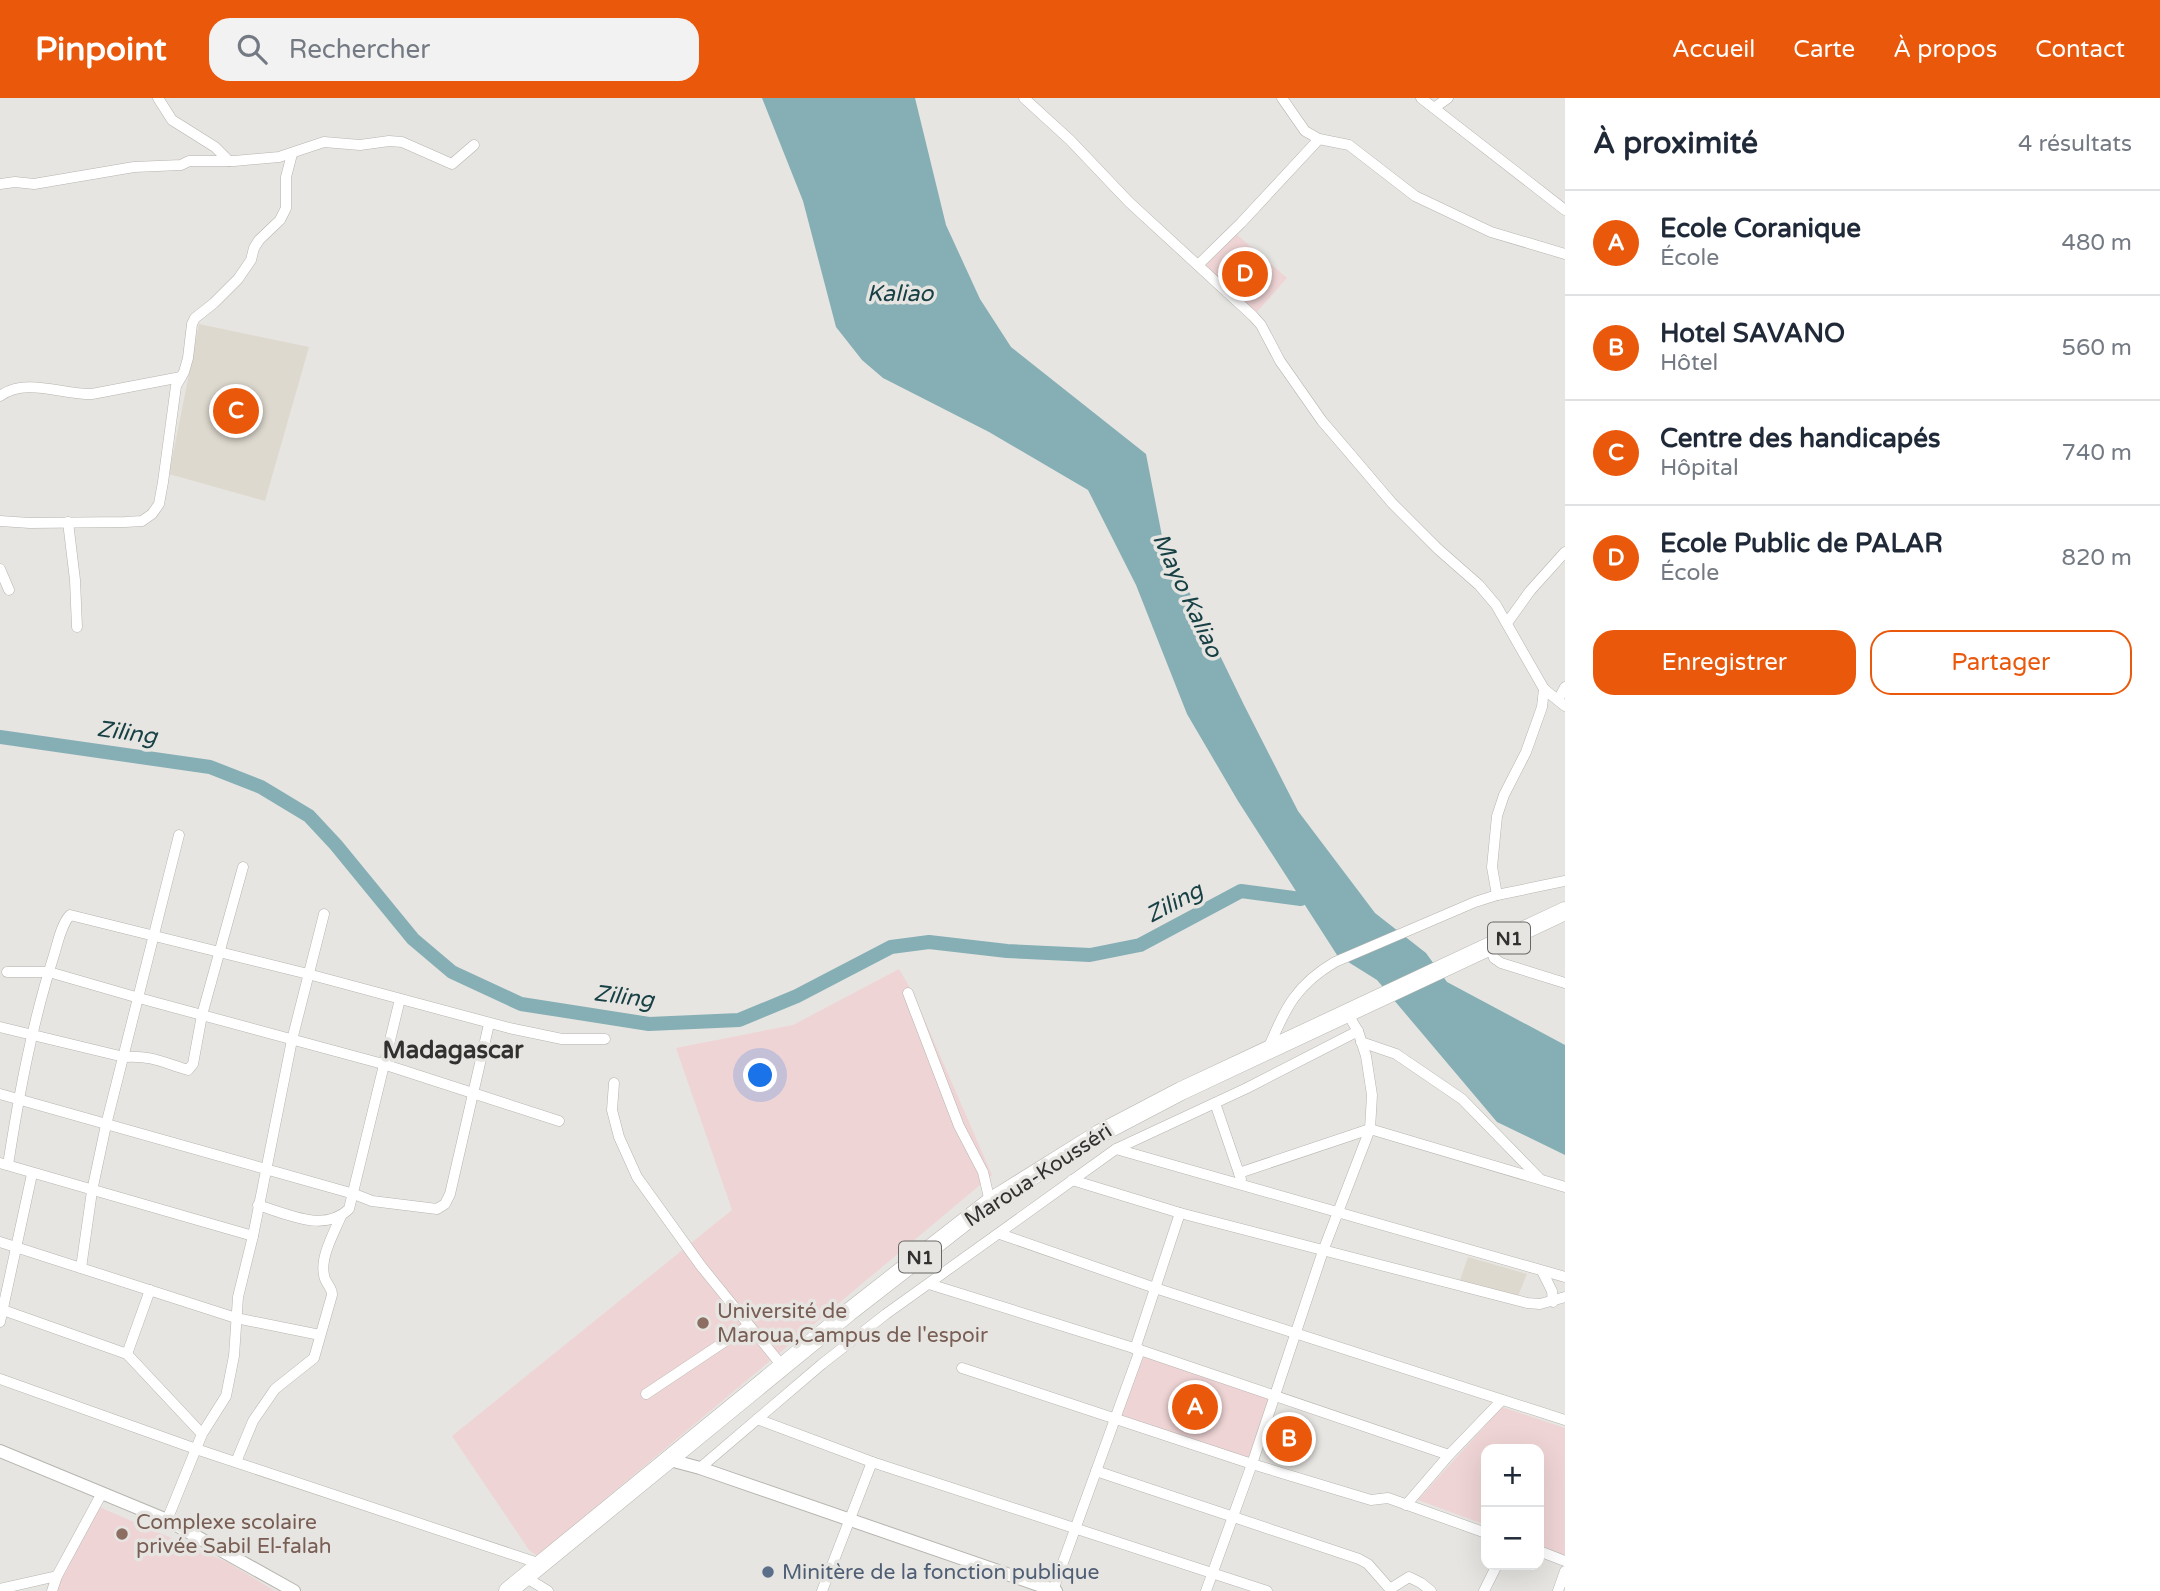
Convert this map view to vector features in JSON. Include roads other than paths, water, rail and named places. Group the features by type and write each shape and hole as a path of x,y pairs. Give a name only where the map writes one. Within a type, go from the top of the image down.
{"highway":[{"name":"Maroua-Kousséri","path":"508,1591 990,1202 1099,1134 1181,1091 1565,911"}],"street":[{"path":"158,98 172,120 215,148 229,161"},
{"path":"1024,98 1070,140 1129,202 1253,316 1280,361 1322,421 1392,502 1438,549 1479,585 1507,623 1544,689 1561,703 1565,687"},
{"path":"1282,98 1298,123 1319,139 1349,145 1415,196 1491,232 1565,254"},
{"path":"1421,98 1565,209"},
{"path":"1434,108 1448,98"},
{"path":"1198,265 1319,139"},
{"path":"0,184 34,184 134,167 181,165 189,161 229,161 292,154 324,142 360,145 402,142 452,164 466,149 474,145"},
{"path":"0,521 142,521 152,514 159,504 176,386 188,358 195,318 238,279 251,260 259,240 280,220 286,208 286,177 292,154"},
{"path":"0,396 12,389 31,388 79,395 92,394 181,377"},
{"path":"68,522 77,628"},
{"path":"1507,623 1530,591 1565,552"},
{"path":"0,569 9,590"},
{"path":"1497,895 1492,867 1497,816 1526,752 1542,707 1544,689"},
{"path":"81,1268 92,1191 106,1125 178,835"},
{"path":"0,1027 124,1057 140,1056 168,1061 188,1070 193,1064 202,1014 243,867"},
{"path":"1266,1052 1286,1007 1314,974 1335,962 1475,902 1565,881"},
{"path":"167,1520 202,1434 226,1396 234,1356 238,1297 253,1236 292,1040 324,914"},
{"path":"253,1236 4,1164 31,1036 66,919 70,915 308,974 489,1024 562,1039 605,1039"},
{"path":"1490,946 1494,958 1501,963 1565,983"},
{"path":"7,972 49,972 383,1064 559,1121"},
{"path":"908,993 959,1126 983,1172 990,1202"},
{"path":"236,1462 253,1421 280,1382 314,1358 332,1295 332,1289 324,1276 325,1261 341,1216 349,1209 354,1194 400,999"},
{"path":"1206,1591 1252,1464 1323,1251 1370,1129 1372,1095 1358,1031 1347,1013"},
{"path":"0,1094 372,1201 437,1209 445,1204 450,1194 489,1024"},
{"path":"700,1468 822,1364 1116,1149 1358,1031"},
{"path":"1361,1042 1396,1054 1462,1099 1540,1179"},
{"path":"614,1083 612,1110 619,1137 637,1177 748,1326 783,1367"},
{"path":"1215,1103 1240,1178"},
{"path":"1240,1178 1370,1129 1565,1186"},
{"path":"1116,1149 1240,1178 1338,1213 1565,1277"},
{"path":"0,1322 32,1174"},
{"path":"1072,1180 1180,1213 1527,1303 1553,1302 1565,1297"},
{"path":"258,1205 313,1221 341,1216"},
{"path":"670,1460 1054,1590 1074,1527 1115,1419 1180,1213"},
{"path":"1000,1234 1155,1288 1565,1420"},
{"path":"0,1242 236,1318 320,1335"},
{"path":"1542,1270 1552,1291 1553,1302"},
{"path":"929,1284 1138,1350 1448,1455"},
{"path":"127,1354 150,1290"},
{"path":"1,1310 127,1354 202,1434"},
{"path":"646,1394 748,1326"},
{"path":"962,1368 1252,1464 1371,1500 1388,1498 1481,1531"},
{"path":"0,1379 196,1449 542,1564"},
{"path":"1406,1505 1448,1455 1502,1400"},
{"path":"757,1419 872,1462 1267,1591"},
{"path":"0,1451 167,1520 294,1591"},
{"path":"822,1591 872,1462"},
{"path":"1096,1471 1359,1559 1377,1572 1390,1589 1409,1577 1431,1591"},
{"path":"52,1591 57,1576 102,1493"},
{"path":"1544,1553 1565,1562"},
{"path":"1485,1591 1495,1570"},
{"path":"1558,1591 1565,1571"},
{"path":"0,1589 57,1576"},
{"path":"525,1577 548,1591"}],"water":[{"name":"Kaliao","path":"762,98 915,98 946,225 980,299 1011,347 1146,454 1162,536 1298,811 1375,913 1426,953 1447,982 1565,1045 1565,1155 1497,1122 1377,980 1337,955 1238,801 1187,714 1136,585 1088,490 989,432 883,378 862,360 836,327 803,201"}],"waterway":[{"name":"Ziling","path":"0,737 210,767 261,787 309,816 413,939 452,972 521,1004 649,1024 739,1020 797,996 891,947 929,942 1007,951 1090,955 1140,945 1241,891 1301,899"}],"place":[{"name":"Ecole Public de PALAR","path":"1245,274"},
{"name":"Centre des handicapés","path":"236,411"},
{"name":"Université de Maroua,Campus de l'espoir","path":"703,1323"},
{"name":"Ecole Coranique","path":"1195,1407"},
{"name":"Hotel SAVANO","path":"1289,1439"},
{"name":"Complexe scolaire privée Sabil El-falah","path":"122,1534"},
{"name":"Minitère de la fonction publique","path":"768,1572"}],"district":[{"name":"Madagascar","path":"453,1050"}],"water label":[{"name":"Mayo Kaliao","path":"1188,595"}]}
